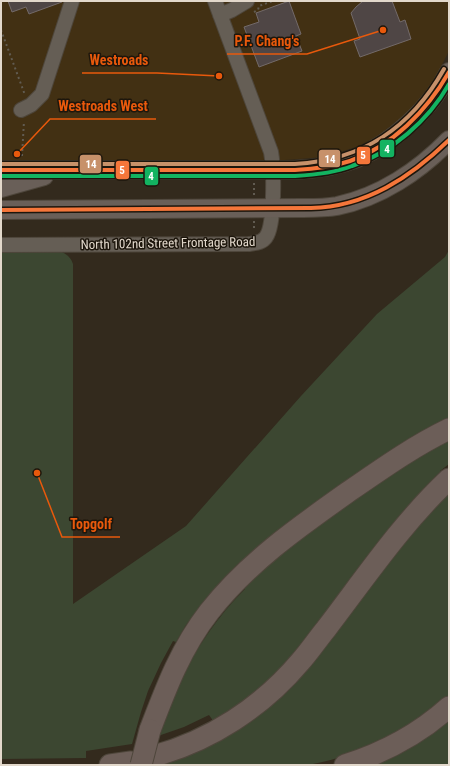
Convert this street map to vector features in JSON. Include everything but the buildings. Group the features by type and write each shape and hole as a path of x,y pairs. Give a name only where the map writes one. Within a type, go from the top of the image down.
{"highway":[{"path":"142,761 150,730 173,671 184,650 209,612 239,578 272,549 335,501 401,456 449,430"},
{"path":"110,765 142,761 184,746 208,736 254,706 300,662 410,520 449,479"},
{"path":"345,765 393,745 431,722 449,707"}],"main road":[{"path":"1,170 307,170 333,166 358,158 380,146 403,129 424,109 443,85 449,72"},
{"path":"1,210 272,207 310,208 333,206 364,197 385,188 416,169 433,156 449,140"},
{"path":"1,188 68,170"}],"street":[{"path":"23,109 37,100 42,94 72,1"},
{"name":"North 102nd Street Frontage Road","path":"1,245 249,244 260,242 265,239 269,233 271,224 273,170 271,152 215,1"},
{"path":"220,15 232,10 249,7"}],"path":[{"path":"249,7 258,10 260,6 273,1"},
{"path":"1,30 26,97 23,109 22,158"},
{"path":"254,181 254,194"},
{"path":"254,220 254,236"}],"shaded area":[{"path":"1,1 449,1 449,51 432,84 407,114 376,137 359,146 325,157 285,160 1,160"}],"green space":[{"path":"449,250 449,420 282,528 246,557 220,582 186,625 176,642 173,641 161,663 148,691 132,744 86,751 86,758 1,759 1,252 62,252 69,257 73,264 73,604 186,526 301,396 377,314 445,257"},
{"path":"449,440 449,464 440,471 441,473 297,653 251,697 214,722 209,715 184,727 158,736 179,685 179,681 186,668 217,621 245,589 243,586 263,567 340,510 411,461"},
{"path":"449,483 449,695 447,697 432,710 399,732 364,749 327,761 308,765 151,765 222,737"},
{"path":"449,711 449,765 365,765"}],"transit line":[{"name":"14","path":"1,164 295,164 320,161 342,156 363,148 383,137 400,124 416,108 431,90 444,69"},
{"name":"5","path":"1,170 295,170 336,165 350,161 365,154 394,137 419,113 430,100 449,72"},
{"name":"4","path":"1,176 295,176 331,172 367,160 395,144 408,134 431,110 449,84"},
{"name":"5","path":"1,210 311,208 331,206 369,196 386,188 419,166 449,140"}],"place":[{"name":"P.F. Chang's","path":"383,30"},
{"name":"Westroads","path":"219,76"},
{"name":"Westroads West","path":"17,154"},
{"name":"Topgolf","path":"37,473"}]}
